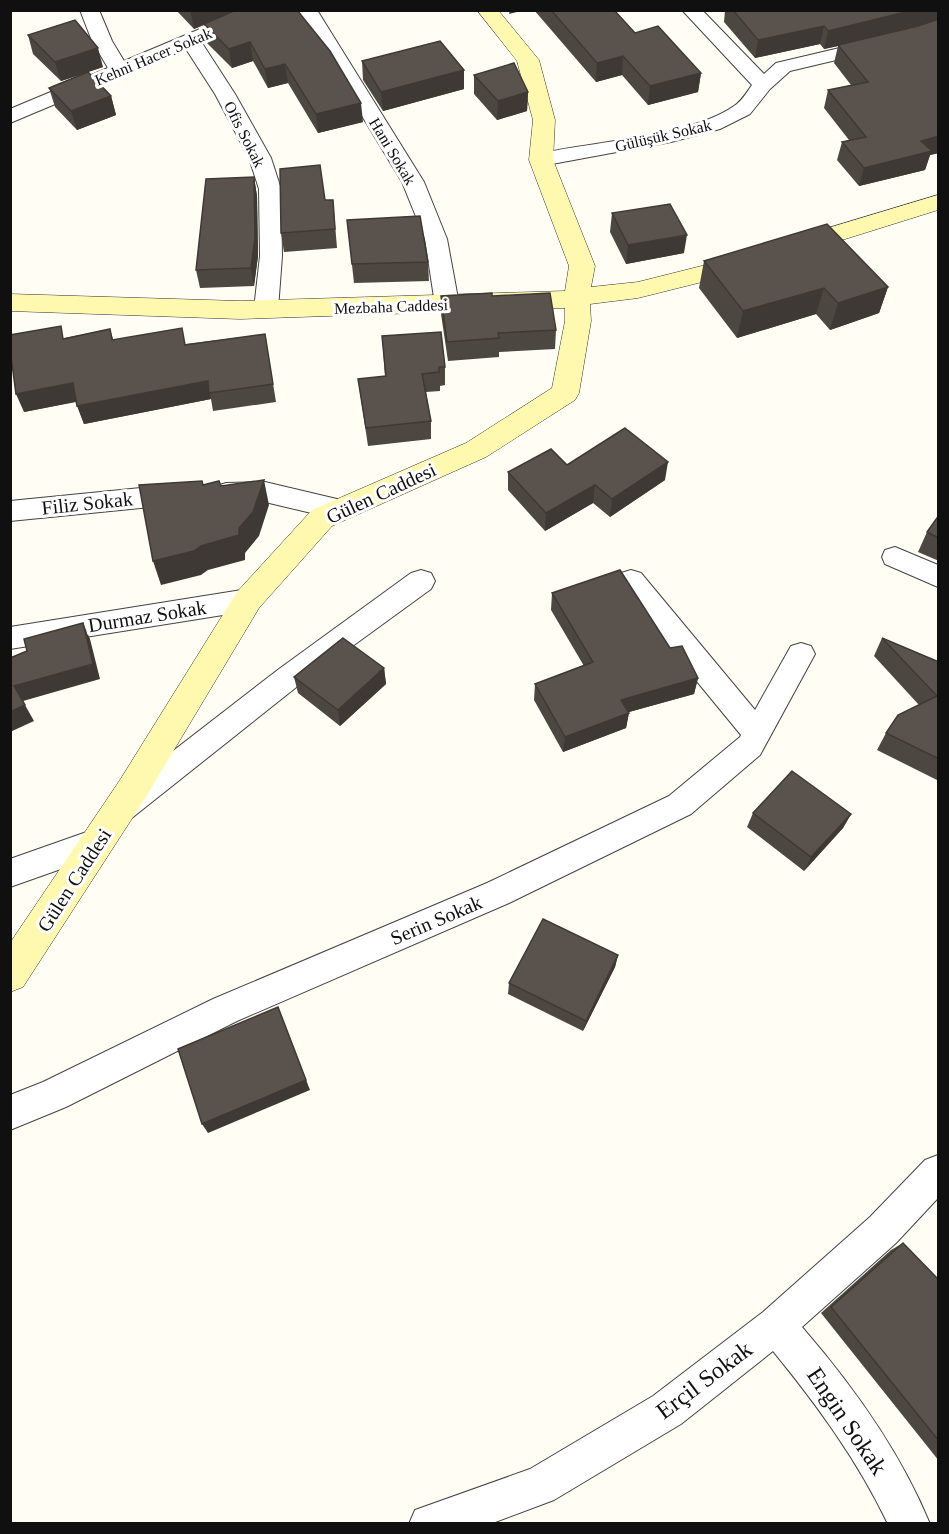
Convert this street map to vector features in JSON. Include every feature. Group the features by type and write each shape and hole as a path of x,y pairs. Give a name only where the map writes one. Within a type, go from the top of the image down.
{"street":[{"path":"89,10 102,41 119,70"},
{"name":"Kehni Hacer Sokak","path":"10,117 262,10"},
{"name":"Hani Sokak","path":"307,10 413,182 436,238 447,304"},
{"name":"Gülen Caddesi","path":"10,975 118,812 248,600 322,518 476,450 565,393 578,321 577,298 582,266 542,159 544,120 528,60 487,10"},
{"path":"691,10 763,85"},
{"path":"920,10 939,27"},
{"name":"Gülüşük Sokak","path":"542,159 671,136 713,125 743,110 763,85 783,67 905,38 939,27"},
{"name":"Ofis Sokak","path":"190,40 225,94 260,158 270,189 271,256 266,309"},
{"name":"Mezbaha Caddesi","path":"10,302 266,309 577,298 638,290 739,264 939,202"},
{"name":"Filiz Sokak","path":"10,511 168,494 265,492 341,510"},
{"path":"895,557 939,577"},
{"path":"631,581 757,733"},
{"path":"118,812 289,677 421,582"},
{"name":"Durmaz Sokak","path":"10,638 248,600"},
{"name":"Serin Sokak","path":"10,1113 54,1095 225,1010 498,893 680,805 750,746 801,654"},
{"path":"10,873 98,842"},
{"name":"Erçil Sokak","path":"429,1524 540,1486 667,1410 776,1325 884,1230 939,1173"},
{"name":"Engin Sokak","path":"776,1325 832,1392 891,1485 910,1524"}],"building":[{"path":"236,10 297,10 330,51 361,103 316,114 285,64 265,69 250,42 229,49 204,24"},
{"path":"551,10 614,10 635,33 658,26 701,73 650,86 623,56 597,63"},
{"path":"733,10 914,10 828,31 824,26 758,40"},
{"path":"939,19 939,136 921,141 932,151 864,168 842,142 866,137 828,90 868,82 838,45"},
{"path":"75,20 98,48 55,62 28,35"},
{"path":"440,41 464,70 381,92 362,61"},
{"path":"514,63 528,92 498,101 474,75"},
{"path":"88,72 111,96 71,111 49,88"},
{"path":"320,165 325,200 333,200 335,229 281,233 280,169"},
{"path":"254,177 255,237 251,268 196,270 206,179"},
{"path":"670,204 687,235 628,245 612,213"},
{"path":"420,216 428,262 352,264 347,220"},
{"path":"827,224 888,287 838,303 824,288 743,311 704,261"},
{"path":"492,293 492,296 550,293 556,330 498,333 499,338 447,342 441,296"},
{"path":"61,326 63,339 110,329 112,340 182,328 185,345 265,334 273,384 209,393 208,381 77,406 73,383 16,394 10,335"},
{"path":"441,332 445,367 439,367 439,372 422,374 431,421 366,428 358,379 386,376 382,336"},
{"path":"625,428 668,462 612,499 595,485 546,513 508,472 551,449 567,465"},
{"path":"264,480 253,512 239,528 239,535 201,546 194,551 153,561 139,485 202,481 203,485 219,481 221,486"},
{"path":"939,515 939,538 927,532"},
{"path":"620,570 670,648 682,646 698,678 621,700 629,713 565,737 535,684 593,662 552,593"},
{"path":"83,623 93,664 14,686 25,705 10,712 10,658 27,651 24,639"},
{"path":"343,638 384,668 338,710 294,677"},
{"path":"882,638 939,662 939,759 886,733 898,715 937,696"},
{"path":"792,771 851,814 811,857 753,813"},
{"path":"543,919 618,955 586,1021 509,983"},
{"path":"278,1007 306,1080 202,1124 178,1049"},
{"path":"903,1243 939,1280 939,1441 831,1307"}]}
